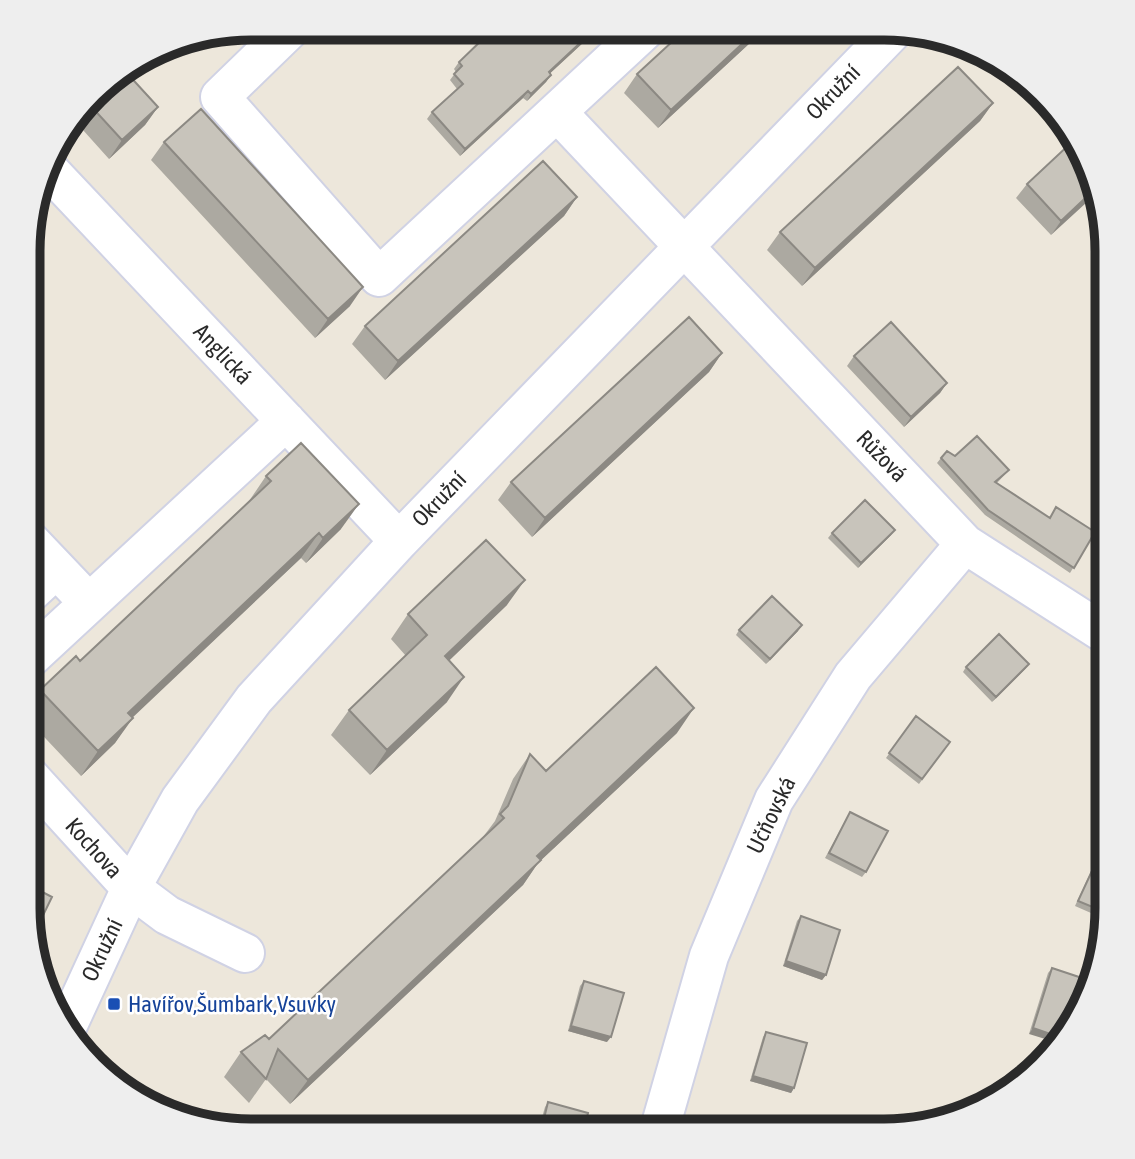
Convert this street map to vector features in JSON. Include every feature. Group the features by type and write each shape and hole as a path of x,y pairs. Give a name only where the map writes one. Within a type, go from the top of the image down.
{"street":[{"path":"279,40 220,97 379,277 634,40"},
{"name":"Okružní","path":"72,1017 131,888 180,800 254,699 399,541 884,40"},
{"name":"Růžová","path":"557,112 965,544 1094,627"},
{"name":"Anglická","path":"54,176 399,541"},
{"path":"41,648 286,421"},
{"name":"Učňovská","path":"662,1118 709,956 774,800 853,676 965,544"},
{"path":"43,581 89,603"},
{"name":"Kochova","path":"41,789 131,888 167,915 245,953"}],"building":[{"path":"482,40 583,40 549,72 551,75 531,94 528,91 465,149 432,112 463,84 454,74 462,66 459,62"},
{"path":"674,40 746,40 671,110 637,74"},
{"path":"958,67 993,103 815,268 780,232"},
{"path":"131,78 158,107 122,140 95,110"},
{"path":"201,109 363,287 328,319 164,142"},
{"path":"1067,147 1079,170 1088,196 1061,221 1027,184"},
{"path":"543,161 577,197 398,361 365,326"},
{"path":"689,317 722,353 545,518 511,482"},
{"path":"891,322 947,383 911,417 854,356"},
{"path":"977,436 1009,470 995,482 1050,518 1056,507 1094,531 1074,568 988,510 941,458 947,451 955,456"},
{"path":"301,443 359,504 323,538 319,533 128,713 133,718 98,751 41,689 76,656 80,661 271,481 266,476"},
{"path":"865,500 895,530 861,563 832,533"},
{"path":"486,540 525,580 445,656 464,677 387,750 349,710 427,635 408,614"},
{"path":"772,596 802,625 770,659 739,630"},
{"path":"999,634 1029,664 996,697 966,667"},
{"path":"656,667 694,708 537,856 541,860 308,1080 278,1049 266,1079 241,1052 265,1035 269,1039 504,818 500,814 508,806 530,754 546,771"},
{"path":"916,716 950,742 922,779 889,753"},
{"path":"850,812 888,831 866,872 829,853"},
{"path":"1094,867 1094,908 1078,901"},
{"path":"41,891 52,897 41,920"},
{"path":"801,916 840,930 826,975 786,961"},
{"path":"1052,968 1083,978 1073,1001 1052,1034 1033,1028"},
{"path":"584,981 624,993 611,1037 571,1026"},
{"path":"766,1032 807,1043 794,1088 753,1076"},
{"path":"548,1102 588,1113 587,1118 544,1118"}],"place":[{"name":"Havířov,Šumbark,Vsuvky","path":"114,1004"}]}
